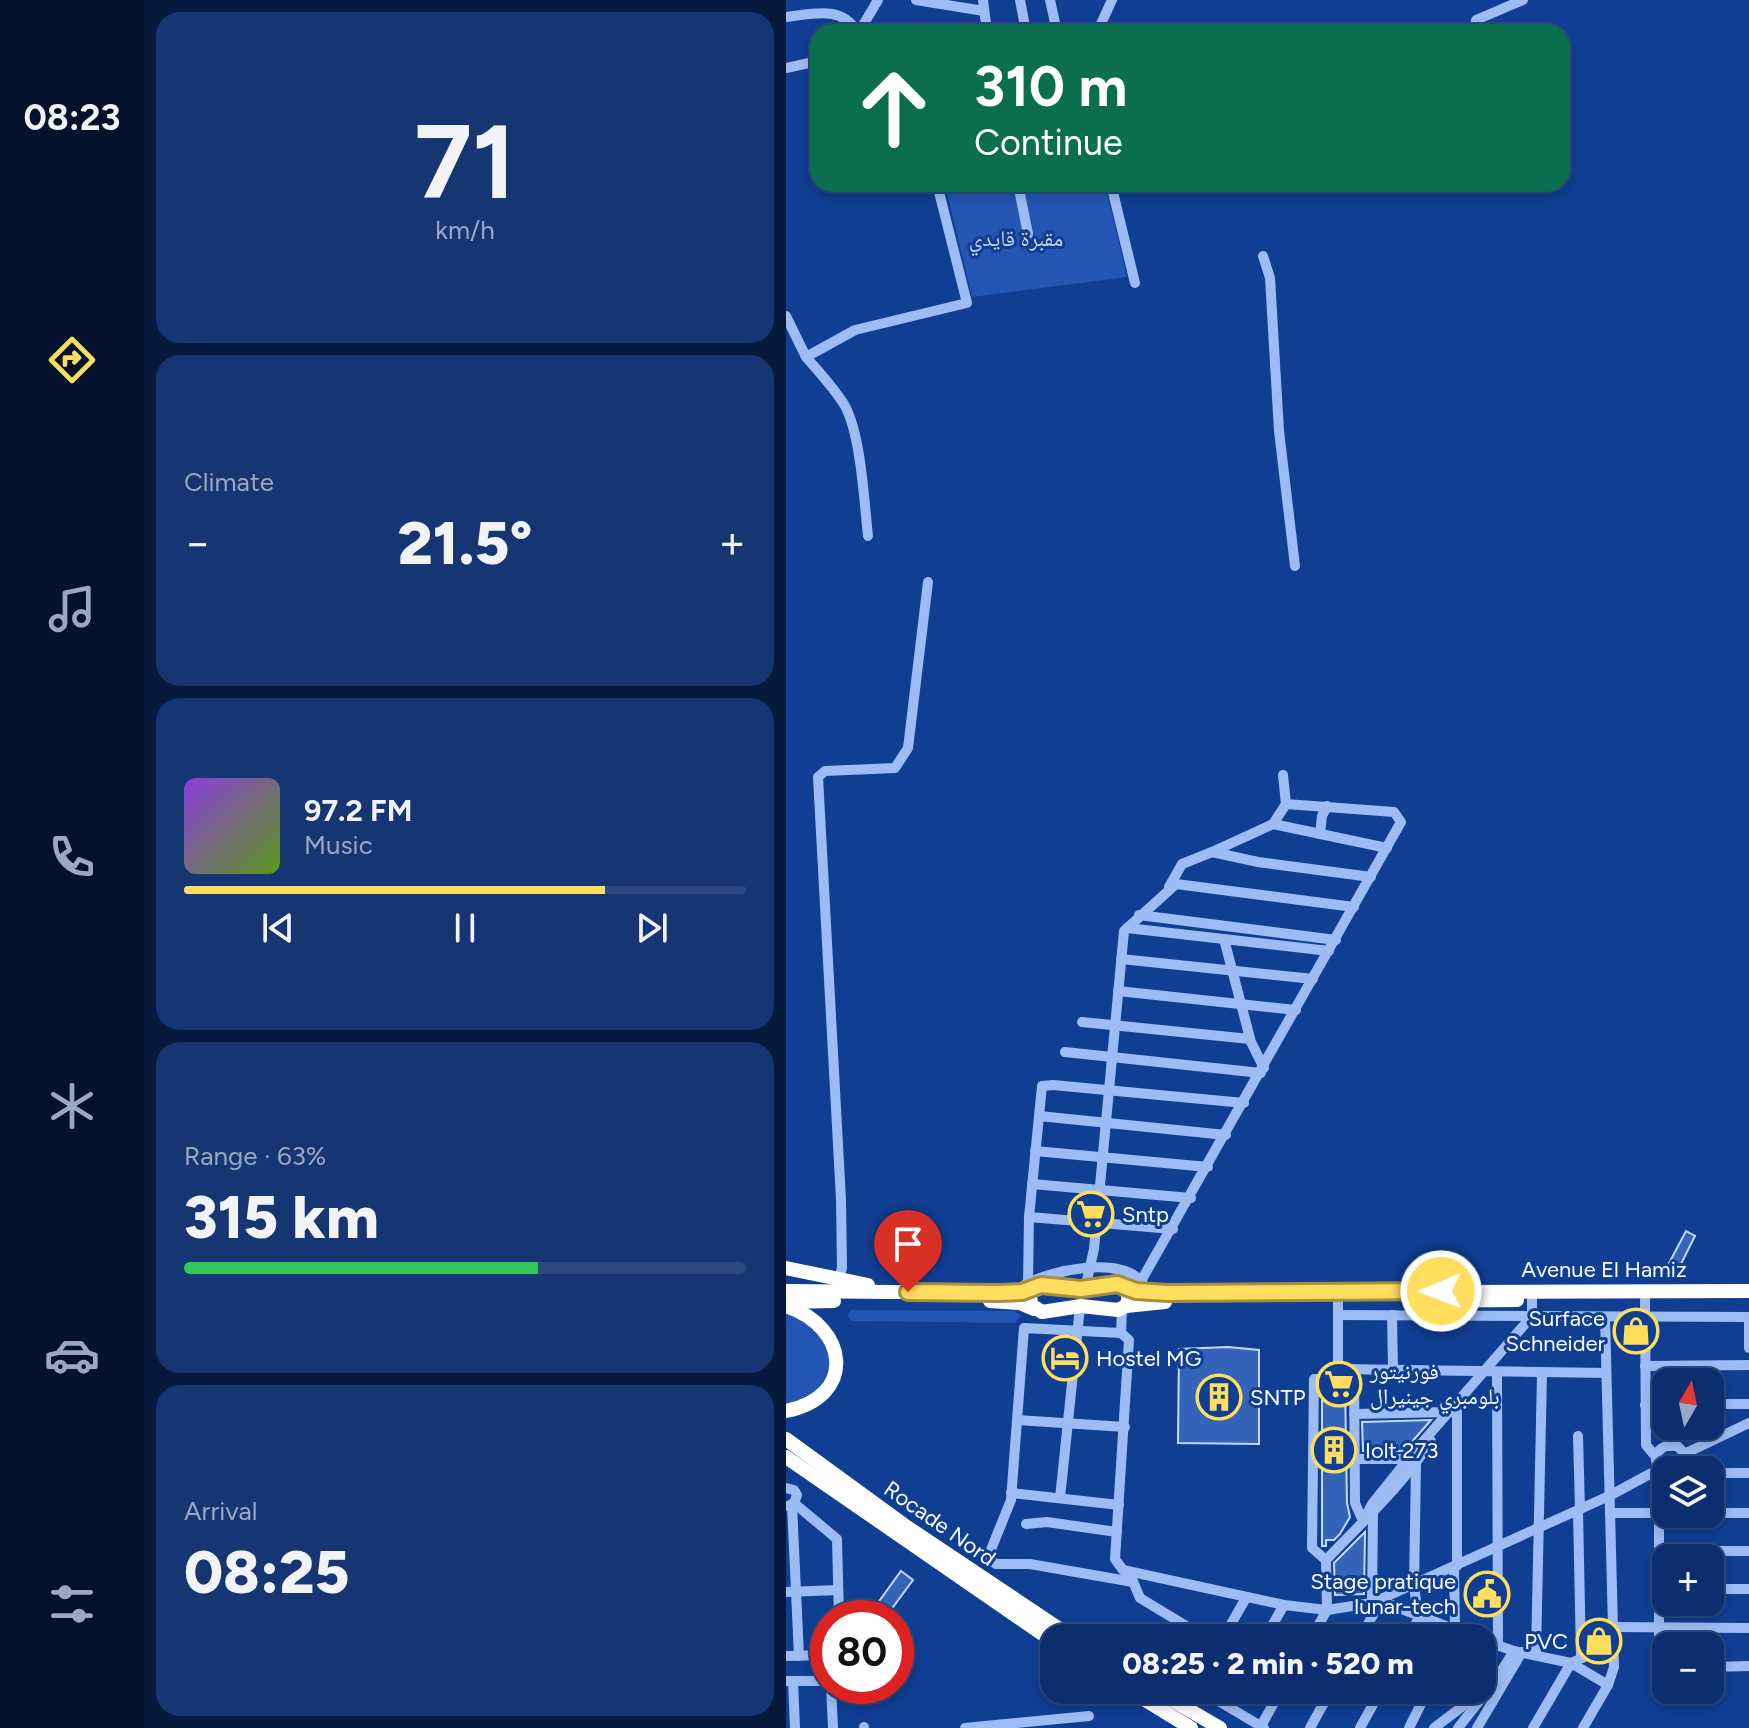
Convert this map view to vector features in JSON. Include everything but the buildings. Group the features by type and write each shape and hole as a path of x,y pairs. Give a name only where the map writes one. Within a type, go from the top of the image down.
{"highway":[{"path":"786,1268 908,1292"},
{"name":"Avenue El Hamiz","path":"1031,1285 1085,1289 1115,1284 1144,1287 1749,1291"},
{"path":"786,1304 1023,1301 1029,1299 1031,1285"},
{"path":"1123,1286 1129,1296 1124,1307"},
{"path":"786,1291 908,1292 1023,1301 1042,1312 1080,1307 1124,1307 1145,1302 1338,1308 1532,1300 1749,1300"},
{"path":"786,1304 803,1311 823,1326 832,1340 837,1362 835,1375 823,1395 808,1406 786,1411"},
{"name":"Rocade Nord","path":"786,1439 904,1525 1052,1624"},
{"name":"Rocade Nord","path":"788,1459 1040,1632"},
{"path":"1152,1704 1191,1728"},
{"path":"1179,1704 1220,1728"}],"street":[{"path":"863,24 878,0"},
{"path":"916,0 984,5"},
{"path":"1020,0 1024,24"},
{"path":"1050,0 1055,24"},
{"path":"1101,24 1112,0"},
{"path":"1475,24 1476,20 1523,0"},
{"path":"786,17 829,12 840,15 852,24"},
{"path":"786,68 810,63"},
{"path":"806,357 855,330 967,303 939,192"},
{"path":"1020,192 1028,234"},
{"path":"1113,192 1135,283"},
{"path":"1263,256 1270,278 1279,431 1295,566"},
{"path":"786,316 806,357 849,415 858,456 868,536"},
{"path":"839,1279 842,1268 841,1200 818,777 825,771 895,768 908,748 928,582"},
{"path":"1168,889 1182,864 1273,824 1286,804 1283,775"},
{"path":"1031,1285 1057,1272 1089,1269 1121,1270 1144,1287 1173,1229 1401,822 1394,812 1286,804"},
{"path":"1320,834 1322,816 1327,806"},
{"path":"1273,824 1387,848"},
{"path":"1212,852 1258,862 1371,877"},
{"path":"1085,1289 1096,1222 1107,1090 1127,928 1176,884 1354,907"},
{"path":"1139,915 1336,940"},
{"path":"1127,928 1329,951"},
{"path":"1224,939 1250,1039 1262,1071"},
{"path":"1121,959 1313,979"},
{"path":"1118,991 1296,1010"},
{"path":"1082,1022 1250,1039"},
{"path":"1065,1052 1262,1071"},
{"path":"1244,1103 1042,1086 1029,1217 1031,1285 1023,1301 1025,1315 1011,1500 990,1552 993,1562 1132,1578 1327,1610 1377,1602 1652,1476"},
{"path":"1039,1116 1226,1135"},
{"path":"1035,1151 1208,1167"},
{"path":"1032,1184 1191,1198"},
{"path":"1029,1217 1173,1229"},
{"path":"1319,1624 1327,1610 1326,1560 1368,1517 1453,1408 1492,1372 1532,1316 1532,1300"},
{"path":"1645,1300 1646,1445 1655,1456"},
{"path":"1060,1498 1080,1307"},
{"path":"1118,1333 1124,1307"},
{"path":"1326,1560 1312,1548 1314,1379 1338,1379 1338,1308 1392,1315 1749,1317 1749,1348"},
{"path":"1392,1315 1393,1369"},
{"path":"1583,1728 1608,1685 1614,1667 1605,1317"},
{"path":"1024,1328 1118,1333 1128,1337 1115,1559 1119,1568 1132,1578 1140,1598 1183,1624"},
{"path":"1645,1366 1749,1365"},
{"path":"1339,1369 1606,1373"},
{"path":"1354,1369 1355,1503 1368,1517 1377,1602 1367,1624"},
{"path":"1492,1372 1498,1646 1576,1659 1614,1644"},
{"path":"1536,1654 1542,1374"},
{"path":"1724,1404 1749,1404"},
{"path":"1645,1405 1652,1405"},
{"path":"1354,1414 1453,1408"},
{"path":"1453,1408 1457,1624"},
{"path":"1017,1420 1125,1427"},
{"path":"1657,1456 1661,1448 1672,1445 1684,1454 1749,1423"},
{"path":"1533,1728 1576,1659 1578,1436"},
{"path":"1354,1459 1412,1462"},
{"path":"1412,1462 1414,1586 1419,1615 1415,1624"},
{"path":"1724,1473 1749,1473"},
{"path":"786,1488 796,1492 791,1505 790,1550 798,1591 799,1656"},
{"path":"1011,1493 1119,1505"},
{"path":"791,1505 837,1539 838,1600"},
{"path":"1610,1513 1652,1513"},
{"path":"1724,1513 1749,1513"},
{"path":"1026,1524 1047,1522 1117,1532"},
{"path":"1724,1551 1749,1551"},
{"path":"1724,1589 1749,1589"},
{"path":"786,1592 838,1590"},
{"path":"1231,1624 1246,1598"},
{"path":"1377,1602 1438,1624"},
{"path":"1273,1624 1284,1605"},
{"path":"1659,1632 1660,1616"},
{"path":"1613,1627 1749,1628"},
{"path":"1496,1680 1518,1651"},
{"path":"1477,1728 1518,1651"},
{"path":"786,1656 810,1656"},
{"path":"1576,1659 1608,1685"},
{"path":"1724,1667 1749,1666"},
{"path":"792,1721 789,1681 810,1683"},
{"path":"831,1704 833,1728"},
{"path":"1224,1704 1263,1727 1274,1704"},
{"path":"1310,1728 1323,1704"},
{"path":"1360,1728 1373,1704"},
{"path":"1409,1728 1421,1704"},
{"path":"1434,1728 1465,1704"},
{"path":"1458,1728 1477,1704"},
{"path":"965,1728 1089,1716"}],"green space":[{"name":"مقبرة قايدي","path":"947,192 1107,192 1127,277 972,297"},
{"path":"851,1310 1015,1311 1021,1316 1015,1323 851,1321 847,1315"},
{"path":"786,1312 818,1325 833,1363 816,1396 786,1405"}],"place":[{"name":"Sntp","path":"1091,1214"},
{"name":"Surface Schneider","path":"1636,1331"},
{"name":"Hostel MG","path":"1065,1358"},
{"name":"فورنيتور بلومبري جينيرال","path":"1339,1384"},
{"name":"SNTP","path":"1219,1397"},
{"name":"Iolt 273","path":"1334,1450"},
{"name":"Stage pratique lunar-tech","path":"1487,1594"},
{"name":"PVC","path":"1599,1641"}],"route":[{"path":"908,1292 998,1293 1022,1292 1041,1285 1081,1289 1115,1284 1151,1293 1441,1291"}]}
